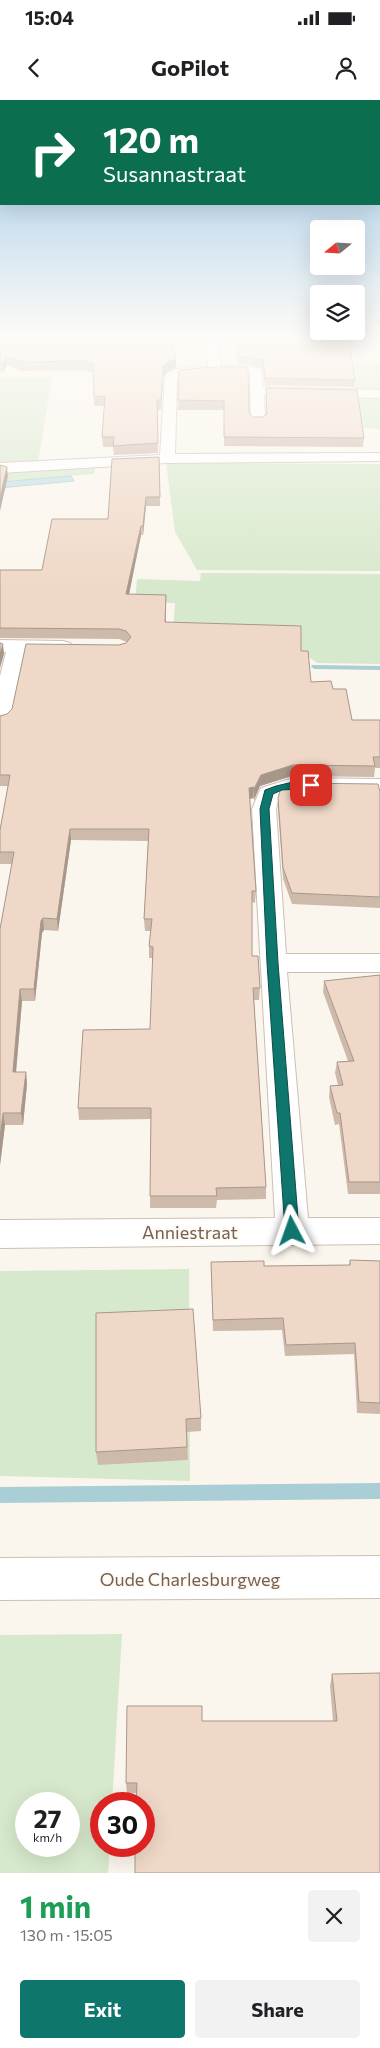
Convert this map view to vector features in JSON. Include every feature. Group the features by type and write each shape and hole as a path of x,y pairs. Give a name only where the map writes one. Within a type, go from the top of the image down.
{"street":[{"path":"167,460 168,419"},
{"path":"0,468 167,460 380,457"},
{"path":"0,719 8,646 82,647"},
{"path":"292,1231 272,963 264,809 269,792 293,785 380,786"},
{"path":"272,963 380,963"},
{"name":"Anniestraat","path":"0,1234 380,1231"},
{"name":"Oude Charlesburgweg","path":"0,1579 380,1577"}],"green space":[{"path":"0,419 45,419 38,463 0,465"},
{"path":"362,419 380,419 380,429 364,428"},
{"path":"166,463 380,464 380,571 197,570 175,532"},
{"path":"96,466 94,474 0,482 0,472"},
{"path":"201,573 380,574 380,664 317,663 276,633 173,632 175,603 135,602 137,579 200,581"},
{"path":"189,1269 190,1481 0,1476 0,1271"},
{"path":"122,1634 113,1792 90,1792 90,1857 109,1857 108,1873 0,1873 0,1635"}],"water":[{"path":"71,476 74,481 0,488 0,482"}],"building":[{"path":"103,419 157,419 158,443 113,446 114,437 102,437"},
{"path":"224,419 361,419 364,438 224,437"},
{"path":"159,457 160,497 146,497 143,526 141,526 126,594 166,595 165,622 301,626 301,651 308,651 311,682 331,681 333,689 346,689 352,720 380,720 380,757 373,757 375,766 293,765 261,775 254,789 254,787 249,788 256,891 252,891 252,956 258,956 260,988 253,988 266,1187 216,1188 217,1196 150,1196 151,1108 78,1108 83,1030 150,1029 153,947 149,946 152,919 144,919 149,829 70,829 57,919 43,918 41,921 34,989 20,989 13,1072 26,1072 21,1113 3,1113 0,1139 0,929 14,852 0,852 0,830 10,775 0,775 0,716 7,714 12,709 26,644 119,645 126,643 131,637 126,631 119,629 0,628 0,570 42,570 52,519 108,519 112,459"},
{"path":"0,465 7,467 0,498"},
{"path":"0,643 3,644 0,654"},
{"path":"294,783 378,784 380,792 380,897 292,893 283,868 278,798 281,788"},
{"path":"380,975 380,1182 349,1182 340,1113 337,1113 330,1086 343,1085 337,1062 354,1061 324,981"},
{"path":"350,1260 380,1261 380,1403 359,1402 355,1343 286,1345 283,1318 213,1320 211,1262 264,1261 264,1266 350,1265"},
{"path":"193,1309 201,1418 186,1419 187,1447 96,1452 96,1313"},
{"path":"380,1673 380,1873 135,1873 135,1857 155,1857 155,1792 137,1792 137,1783 126,1783 127,1706 202,1706 202,1721 337,1721 332,1674"}],"waterway":[{"path":"315,667 380,668"},
{"path":"0,1495 380,1491"}],"route":[{"path":"292,1231 272,963 264,809 269,792 293,785 311,785"}]}
